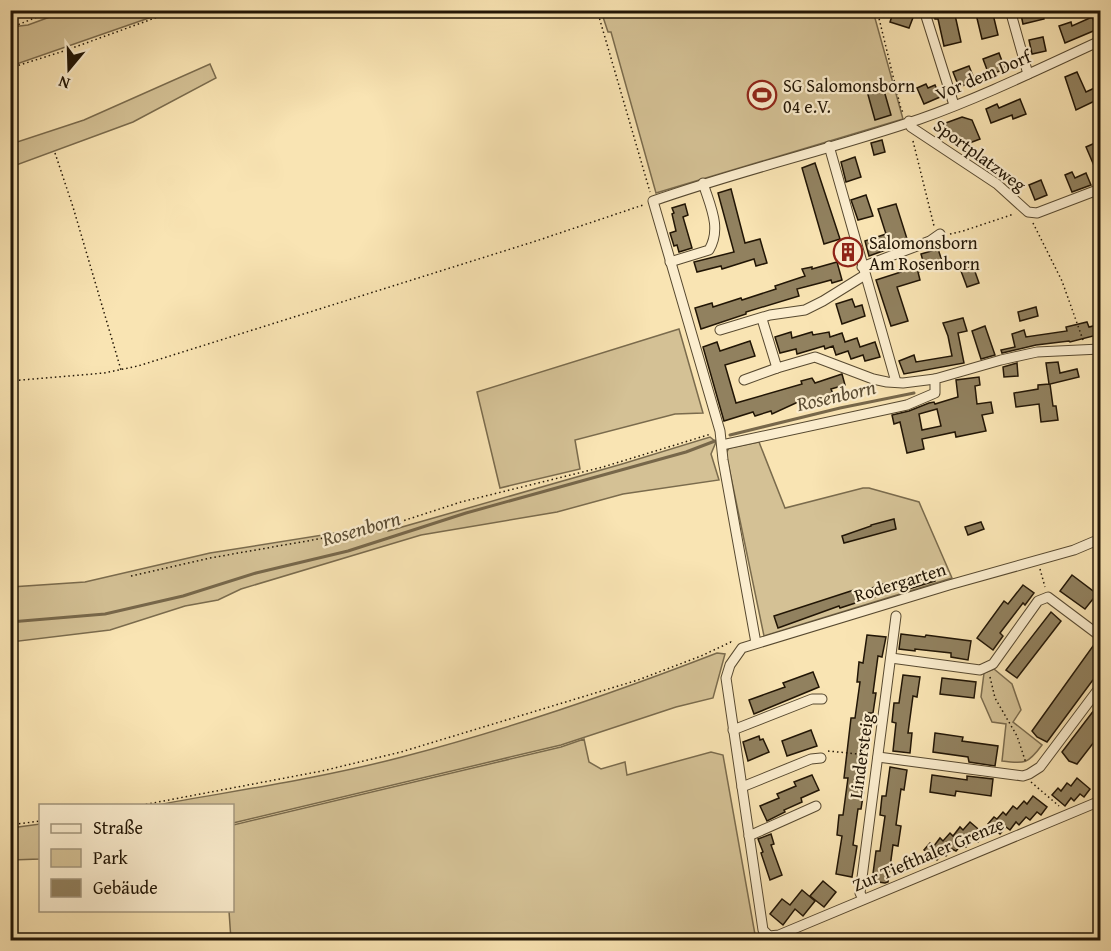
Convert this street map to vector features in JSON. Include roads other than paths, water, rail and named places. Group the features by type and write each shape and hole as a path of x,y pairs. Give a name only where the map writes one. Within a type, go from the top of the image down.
{"street":[{"path":"924,10 954,105"},
{"path":"1010,10 1028,74"},
{"name":"Vor dem Dorf","path":"670,262 653,201 703,183 910,124 1101,40"},
{"name":"Sportplatzweg","path":"910,124 997,184 1028,212 1037,213 1101,189"},
{"path":"828,146 896,382"},
{"path":"703,183 716,229 715,240 709,250 670,262 720,431 723,460 756,643"},
{"path":"720,330 770,315 805,310 863,271 930,241 940,234"},
{"path":"762,319 777,368"},
{"path":"744,380 815,357 873,379 896,382 935,379 1037,352 1101,349"},
{"path":"722,445 907,405 935,393 935,379"},
{"name":"Rodergarten","path":"733,730 726,678 730,665 742,648 949,585 1038,561 1101,539"},
{"path":"891,658 980,670 988,667 993,664 1038,601 1048,597 1101,636"},
{"name":"Lindersteig","path":"863,899 860,893 896,616"},
{"path":"878,757 1023,776 1040,767 1101,687"},
{"path":"816,806 749,836 733,730 812,699 822,699"},
{"path":"742,787 812,759 821,758"},
{"name":"Zur Tiefthaler Grenze","path":"749,836 763,930 769,936 779,935 1101,801"}],"waterway":[{"name":"Rosenborn","path":"730,435 840,408 914,393"},
{"name":"Rosenborn","path":"10,622 105,614 183,596 256,573 348,551 466,513 686,452 715,441"}],"place":[{"name":"SG Salomonsborn 04 e.V.","path":"762,95"},
{"name":"Salomonsborn Am Rosenborn","path":"848,252"}]}
